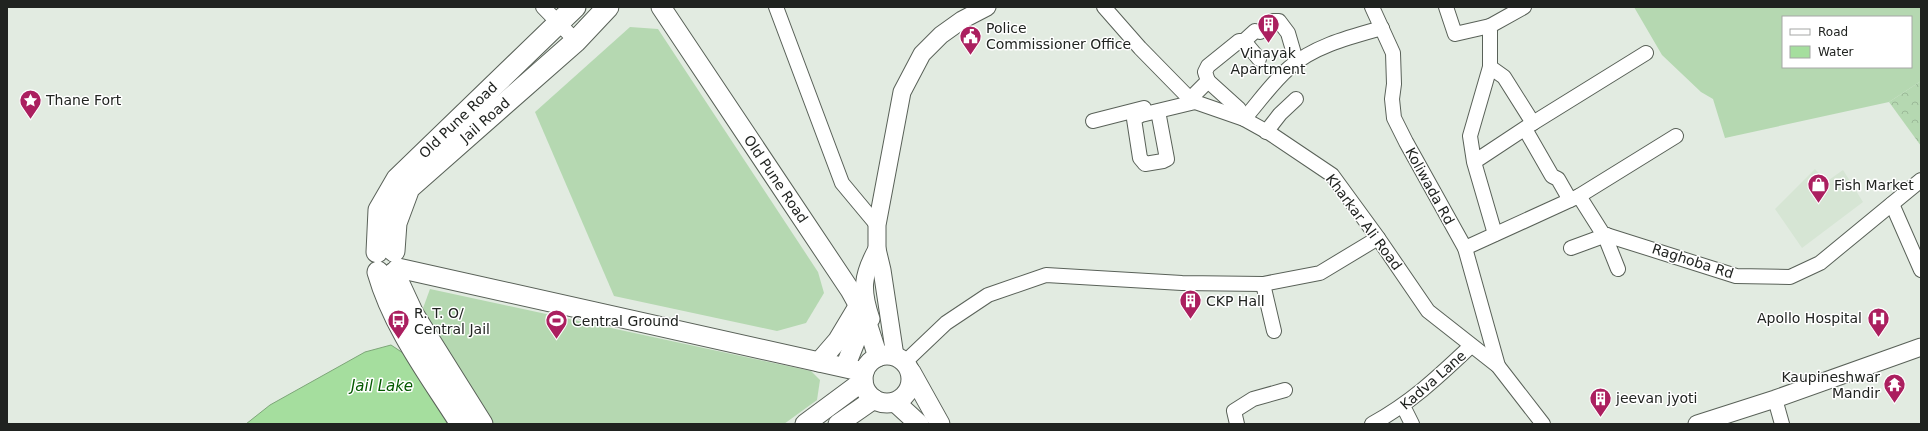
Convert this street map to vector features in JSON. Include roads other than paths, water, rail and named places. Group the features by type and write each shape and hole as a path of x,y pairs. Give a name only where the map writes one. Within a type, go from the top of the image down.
{"main road":[{"name":"Old Pune Road","path":"461,424 398,324 384,292 388,263 379,210 397,179 575,7"},
{"name":"Jail Road","path":"482,424 413,314 388,263 396,223 409,188 576,40 608,7"},
{"name":"Old Pune Road","path":"661,7 859,299 894,361 940,424"},
{"path":"388,263 845,367 864,376"},
{"path":"819,362 838,340 859,299"},
{"path":"845,367 859,299"},
{"path":"894,361 912,382 909,390 903,398 895,402 881,403 874,399 866,391 864,376 869,363 894,361"},
{"path":"805,424 864,376"},
{"path":"838,424 874,399"},
{"path":"895,402 919,424"}],"street":[{"path":"543,7 576,40"},
{"path":"776,7 842,183 877,225"},
{"path":"894,361 882,270 876,249 877,225 902,92 922,54 941,35 962,20 987,7"},
{"name":"Kharkar Ali Road","path":"1104,7 1140,48 1190,99 1241,114 1332,175 1378,238 1428,311 1498,366 1543,424"},
{"name":"Koliwada Rd","path":"1372,7 1393,53 1394,84 1392,99 1394,118 1465,248 1498,366"},
{"path":"1446,7 1455,34 1490,26 1524,7"},
{"path":"1295,57 1288,33 1279,21 1273,21 1260,32 1255,31 1244,41 1239,41 1208,66 1205,72 1208,82 1241,114 1300,59 1347,38 1382,28"},
{"path":"1490,26 1490,67 1470,136 1474,162 1495,234"},
{"path":"1244,41 1259,59"},
{"path":"1474,162 1646,53"},
{"path":"1490,67 1504,77 1552,176 1558,179 1605,235 1618,269"},
{"path":"1158,111 1190,99 1208,82"},
{"path":"1093,121 1177,100 1190,99"},
{"path":"1266,132 1280,114 1296,99"},
{"path":"1465,248 1575,198 1676,136"},
{"name":"Raghoba Rd","path":"1605,235 1651,248 1736,276 1790,277 1820,263 1921,180"},
{"path":"1892,204 1921,270"},
{"path":"1571,248 1605,235"},
{"path":"894,361 946,323 988,295 1046,275 1182,283 1263,284 1320,273 1378,238"},
{"path":"876,249 867,267 859,299 865,299 894,361"},
{"path":"1263,284 1274,332"},
{"name":"Kadva Lane","path":"1372,424 1403,406 1430,385 1471,346"},
{"path":"1697,424 1775,399 1921,347"},
{"path":"1237,424 1234,411 1253,399 1285,390"},
{"path":"1775,399 1782,424"},
{"path":"1403,406 1412,424"}],"water":[{"name":"Jail Lake","path":"391,345 409,357 451,424 246,424 270,405 365,352"}],"place":[{"name":"Vinayak Apartment","path":"1268,44"},
{"name":"Police Commissioner Office","path":"970,56"},
{"name":"Thane Fort","path":"31,120"},
{"name":"Fish Market","path":"1818,204"},
{"name":"CKP Hall","path":"1190,320"},
{"name":"Apollo Hospital","path":"1878,338"},
{"name":"R. T. O/ Central Jail","path":"398,340"},
{"name":"Central Ground","path":"556,340"},
{"name":"Kaupineshwar Mandir","path":"1895,404"},
{"name":"jeevan jyoti","path":"1601,418"}]}
